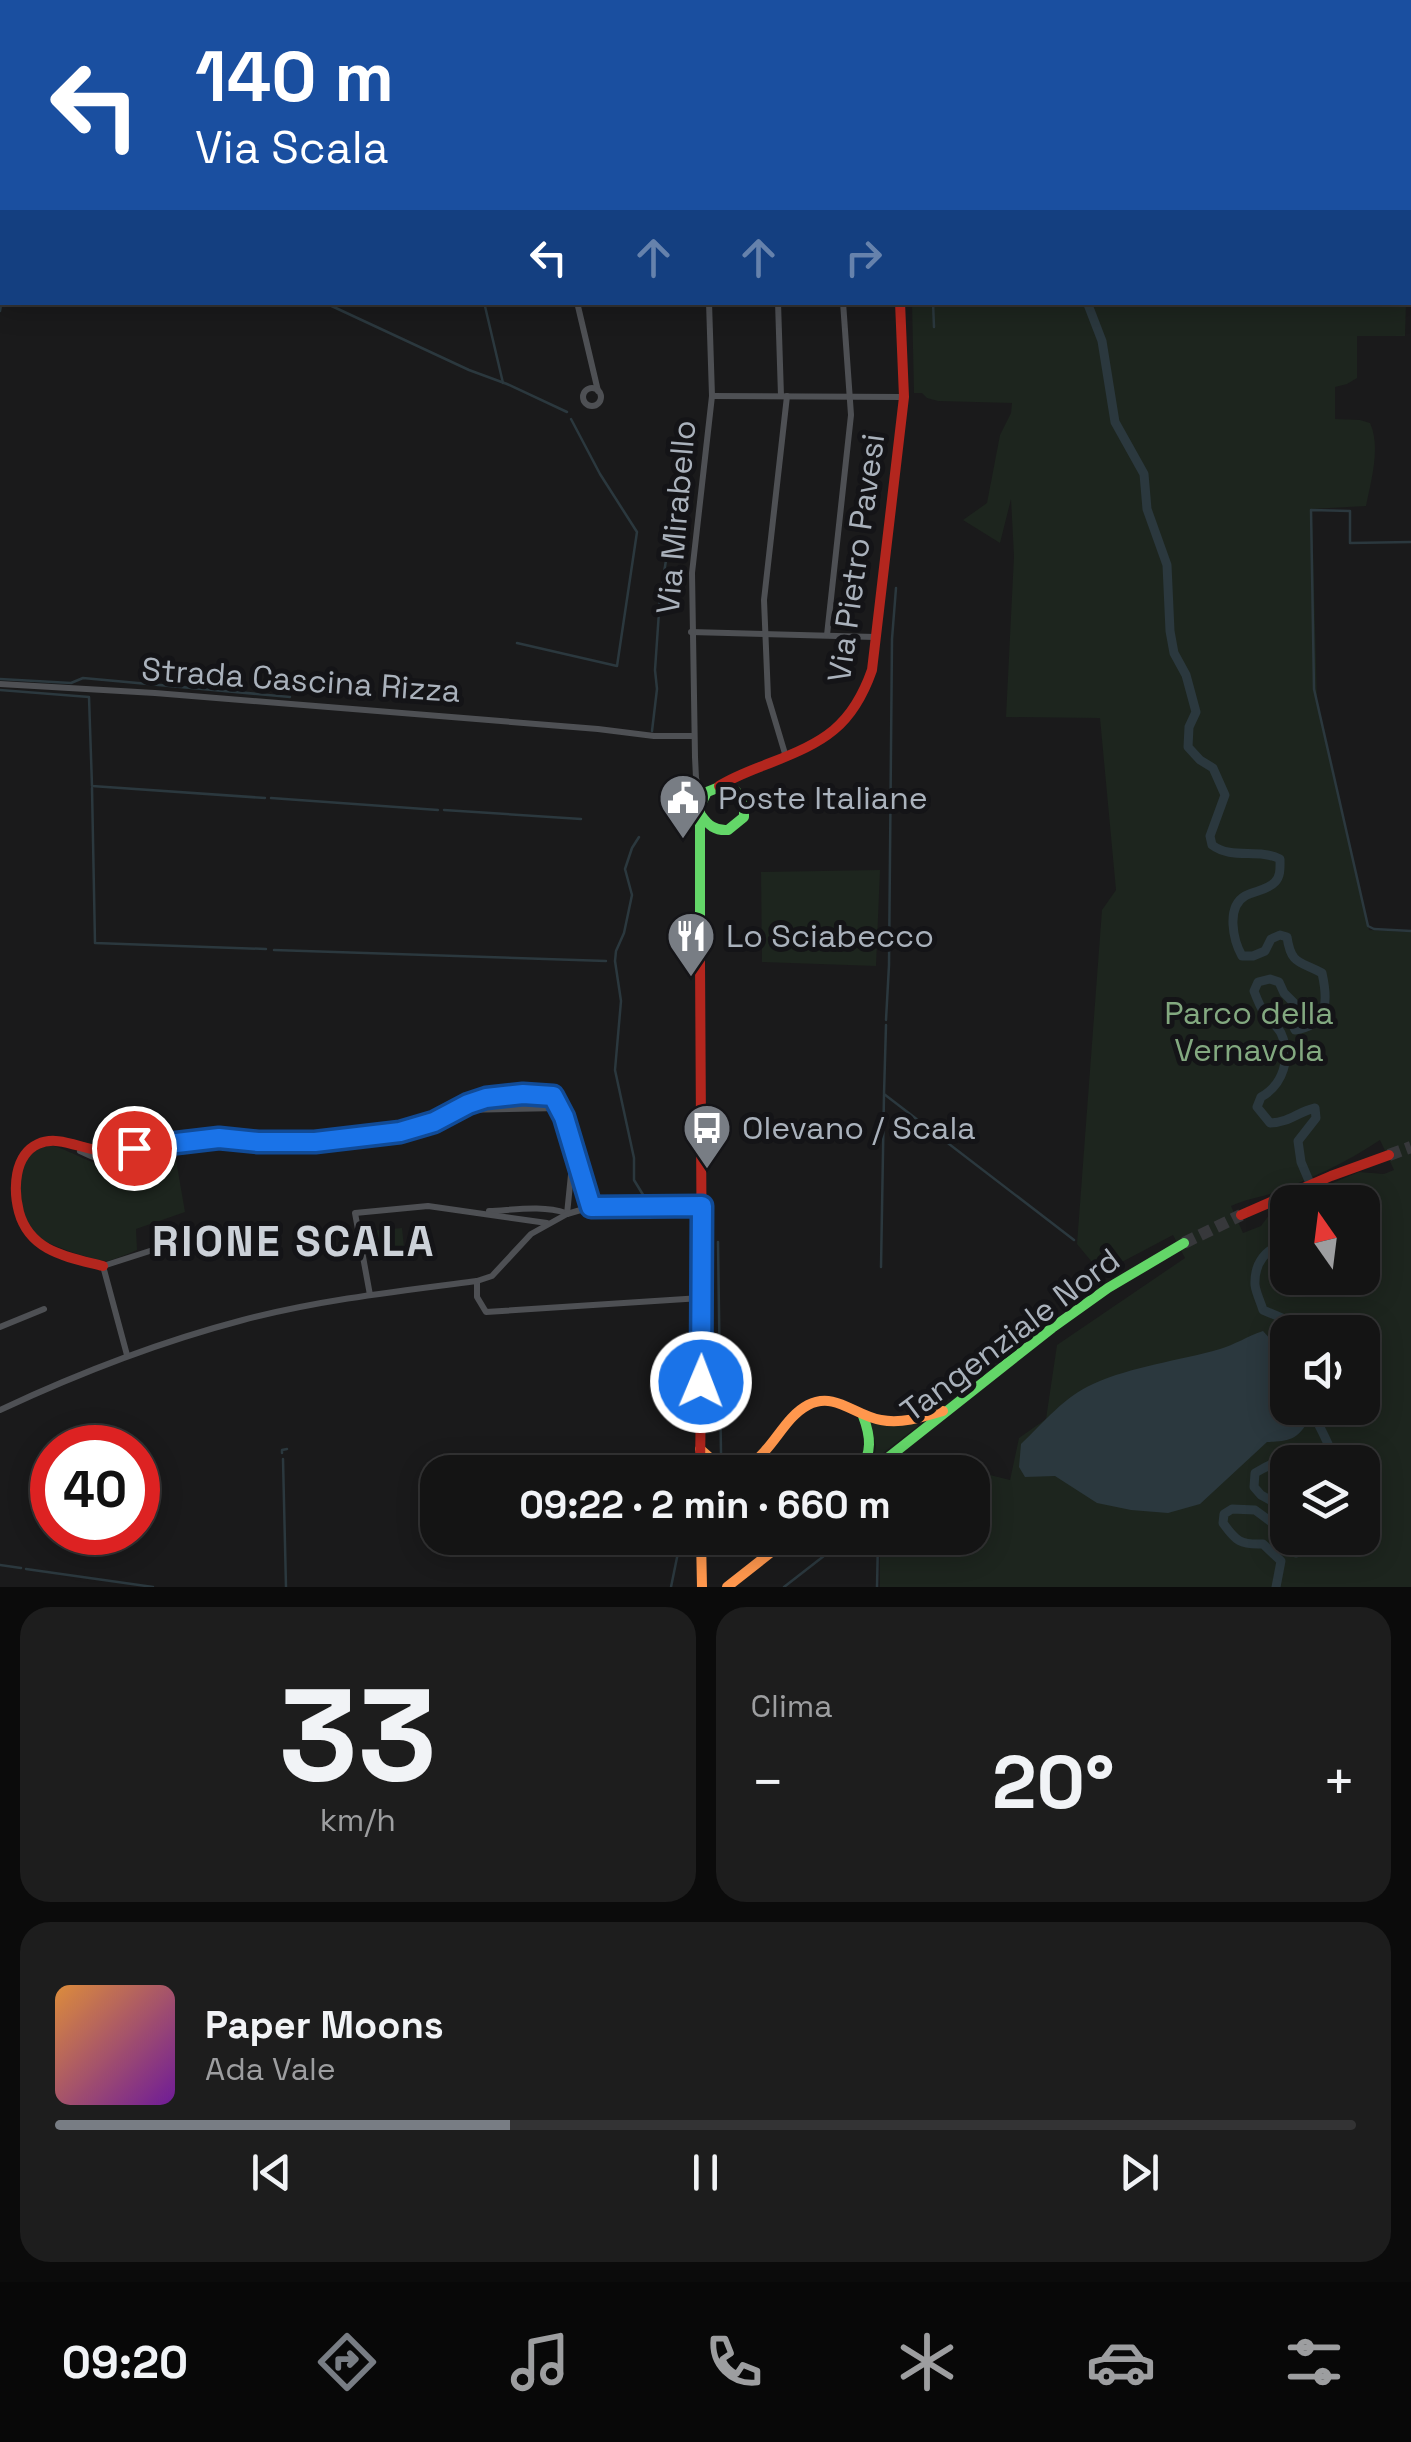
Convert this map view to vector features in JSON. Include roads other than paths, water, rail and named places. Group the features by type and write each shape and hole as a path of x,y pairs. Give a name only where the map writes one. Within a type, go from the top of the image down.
{"main road":[{"name":"Via Pietro Pavesi","path":"715,788 816,743 838,728 862,699 876,637 904,397 900,305"},
{"path":"742,796 748,778 762,766"},
{"path":"699,858 708,840 719,832 734,829 742,821 746,807 742,796 731,788 715,788 703,799 699,826 699,858 702,1206 700,1455"},
{"path":"701,815 708,827 719,832"},
{"path":"103,1266 62,1256 36,1243 23,1226 16,1194 18,1172 25,1154 35,1144 63,1142 96,1150 219,1138 315,1142 400,1132 434,1122 486,1098 553,1096 591,1207"},
{"path":"1242,1215 1389,1155"},
{"name":"Tangenziale Nord","path":"891,1455 1052,1328 1108,1288 1184,1243"},
{"path":"762,1455 798,1412 811,1403 830,1399 848,1404 863,1416 886,1421 913,1420 950,1408"},
{"path":"863,1416 871,1435 869,1455"},
{"path":"700,1449 707,1455"},
{"path":"701,1555 702,1587"},
{"path":"727,1587 767,1555"}],"street":[{"path":"578,305 598,391"},
{"name":"Via Mirabello","path":"703,799 697,784 695,757 692,573 712,396 710,305"},
{"path":"778,305 784,396 764,600 768,697 786,756"},
{"path":"827,636 851,398 843,305"},
{"path":"712,396 904,397"},
{"path":"692,632 876,637"},
{"name":"Strada Cascina Rizza","path":"0,684 155,692 654,736 694,736"},
{"name":"Via Mirabello","path":"695,757 700,776 715,788"},
{"path":"567,1214 573,1149"},
{"path":"370,1296 355,1213 428,1206 548,1224"},
{"path":"1,1407 127,1355 246,1320 492,1276 531,1234 567,1214 591,1207 702,1206"},
{"path":"472,1212 532,1209 567,1214"},
{"path":"127,1355 103,1266 181,1241"},
{"path":"477,1281 477,1297 486,1312 702,1298"},
{"path":"0,1326 44,1309"}],"waterway":[{"path":"0,311 1,305"},
{"path":"329,305 567,412"},
{"path":"485,305 503,383"},
{"path":"933,305 934,327"},
{"path":"1088,305 1102,341 1115,422 1144,474 1147,509 1167,565 1174,653 1186,675 1196,712 1189,727 1188,747 1213,768 1225,795 1210,836 1212,845 1228,852 1280,859 1275,882 1245,896 1235,908 1236,941 1242,956 1253,956 1265,951 1271,939 1287,937 1294,958 1322,973 1324,1010 1314,1023 1295,1030 1294,1003 1279,982 1258,982 1254,991 1263,1011 1281,1033 1286,1051 1280,1078 1261,1097 1257,1107 1270,1123 1315,1108 1316,1118 1298,1141 1311,1185"},
{"path":"517,643 617,666 637,532 571,419"},
{"path":"672,533 686,435 682,429"},
{"path":"1411,542 1350,543 1350,511 1311,510 1314,689 1368,926 1411,931"},
{"path":"652,731 660,597 669,542"},
{"path":"886,1020 896,588"},
{"path":"0,679 71,683 83,678 290,697"},
{"path":"0,690 89,697 92,786 265,798"},
{"path":"92,788 95,943 266,949"},
{"path":"271,798 438,810"},
{"path":"444,810 581,819"},
{"path":"639,837 625,869 632,895 616,951 621,1001 615,1070 634,1158 634,1180 645,1198"},
{"path":"274,950 606,961"},
{"path":"886,1025 884,1094 1074,1240"},
{"path":"881,1267 884,1095"},
{"path":"718,1242 721,1453"},
{"path":"1270,1251 1257,1270 1255,1285 1263,1310 1275,1315"},
{"path":"1319,1425 1328,1445"},
{"path":"282,1453 287,1449"},
{"path":"283,1459 286,1587"},
{"path":"1270,1466 1255,1473 1254,1487 1270,1500"},
{"path":"1270,1521 1255,1510 1232,1509 1224,1514 1223,1523 1235,1538 1244,1543 1263,1544 1270,1551"},
{"path":"671,1587 678,1555"},
{"path":"784,1587 825,1555"},
{"path":"877,1587 878,1555"},
{"path":"1275,1555 1281,1561 1276,1587"},
{"path":"0,1565 21,1568"},
{"path":"26,1569 153,1587"}],"tunnel":[{"path":"1389,1155 1411,1147"},
{"path":"1184,1243 1241,1215"}],"place":[{"name":"Poste Italiane","path":"683,840"},
{"name":"Lo Sciabecco","path":"691,978"},
{"name":"Olevano / Scala","path":"707,1170"}],"district":[{"name":"RIONE SCALA","path":"294,1241"}],"park label":[{"name":"Parco della Vernavola","path":"1249,1032"}]}
